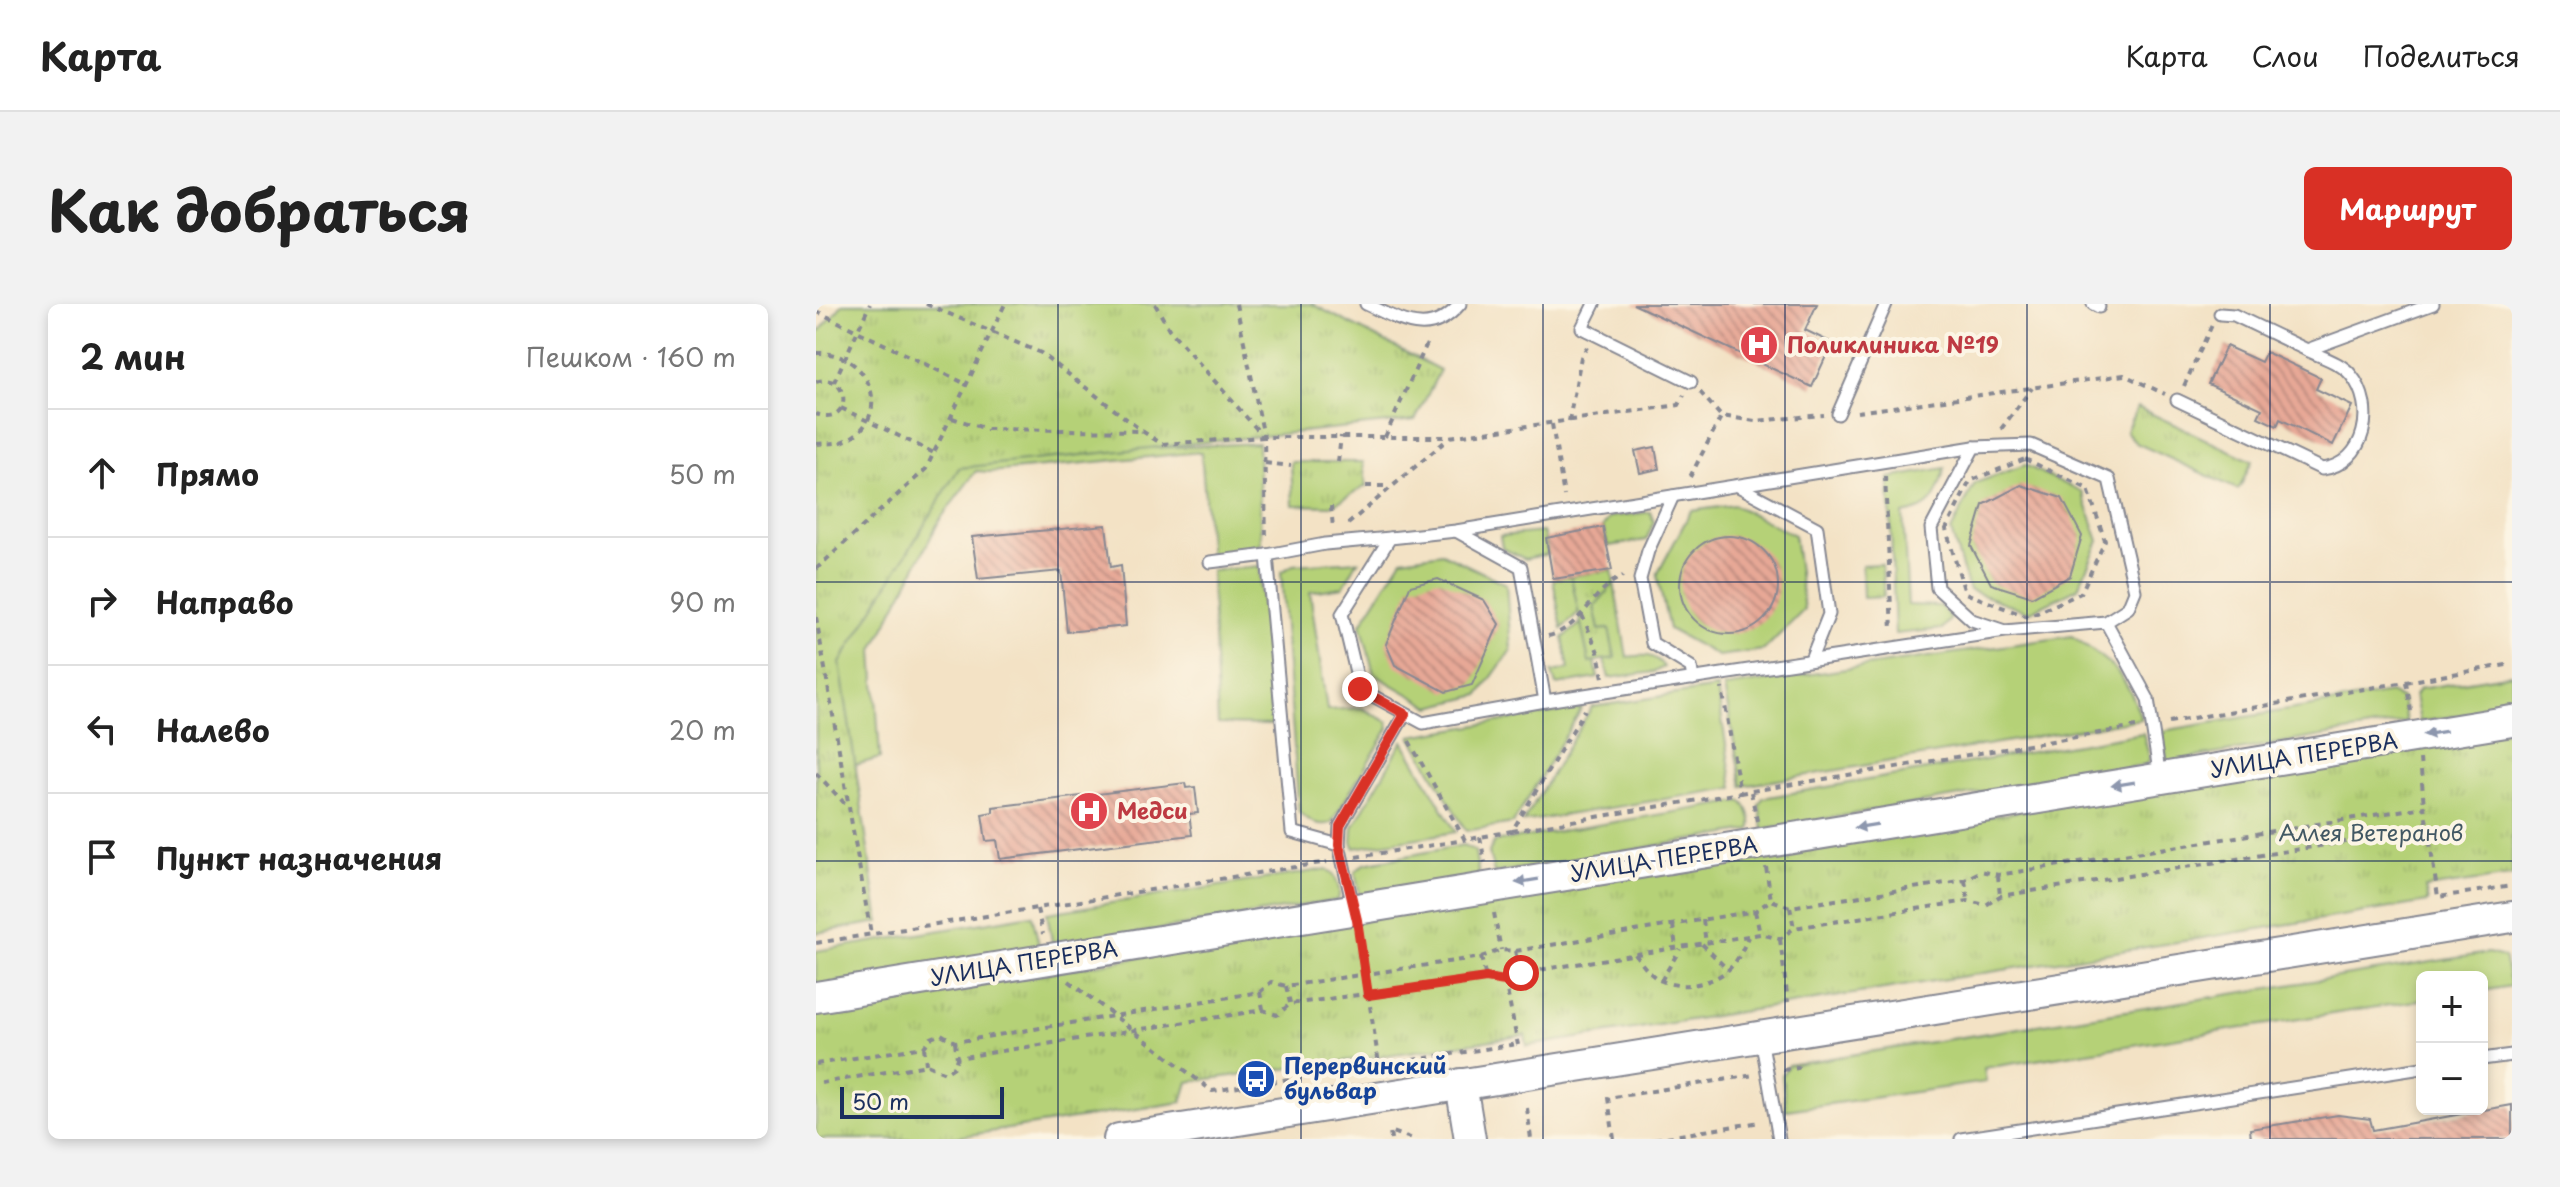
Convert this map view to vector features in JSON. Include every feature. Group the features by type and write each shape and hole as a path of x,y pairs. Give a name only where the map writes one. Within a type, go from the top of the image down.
{"street":[{"name":"УЛИЦА ПЕРЕРВА","path":"816,997 1355,915 2512,721"},
{"path":"1119,1139 2511,923"},
{"path":"1461,1084 1470,1139"}],"lane":[{"path":"1366,304 1415,325 1436,323 1460,304"},
{"path":"1594,304 1582,328 1691,382"},
{"path":"1838,414 1886,304"},
{"path":"2307,350 2433,304"},
{"path":"2177,400 2322,469 2335,467 2351,457 2356,449 2365,420 2364,402 2360,389 2348,371 2234,315 2220,314"},
{"path":"1210,562 1267,555 1329,540 1456,531 1974,447 2031,445 2109,479 2135,591 2128,608 2106,622 2005,631 1892,647 1423,723 1403,720 1360,689 1342,614 1390,538"},
{"path":"1974,447 1931,528 1937,588 1972,620 2005,631"},
{"path":"1738,485 1817,528 1829,614 1811,659"},
{"path":"1677,495 1640,579 1652,643 1691,667 1693,679"},
{"path":"1456,531 1521,567 1545,701"},
{"path":"1267,555 1292,832 1339,845"},
{"path":"2106,622 2148,699 2161,778"},
{"path":"1355,915 1339,845 1340,826 1403,720"},
{"path":"1761,1038 1779,1139"},
{"path":"2488,1058 2512,1055"},
{"path":"1961,1139 2416,1069"}],"path":[{"path":"834,382 870,304"},
{"path":"926,304 1041,353 1162,444 1264,437 1449,437 1679,405 1691,382 1721,416 1755,421 1838,414 2124,375 2177,400 2220,314"},
{"path":"816,569 926,469 1005,304"},
{"path":"1155,304 1169,329 1264,437"},
{"path":"1236,304 1264,437 1267,555"},
{"path":"816,311 968,385"},
{"path":"1385,437 1436,323"},
{"path":"1569,421 1581,357 1595,335"},
{"path":"816,353 831,353 846,358 860,369 871,386 872,403 868,420 855,434 840,442 816,444"},
{"path":"816,382 834,382 843,395 841,408 830,416 816,414"},
{"path":"1993,472 1988,447 2034,386"},
{"path":"841,408 934,453"},
{"path":"1677,495 1721,416"},
{"path":"952,418 987,429 1142,431"},
{"path":"1552,424 1567,513"},
{"path":"1338,462 1341,436"},
{"path":"1329,540 1449,437"},
{"path":"2025,459 2088,489 2105,541 2081,593 2028,617 1965,593 1946,529 1970,481 1993,472 2025,459"},
{"path":"1884,462 1892,647"},
{"path":"1265,463 1291,466"},
{"path":"1366,486 1392,486"},
{"path":"1329,540 1331,506"},
{"path":"1534,637 1564,632 1609,582 1643,567"},
{"path":"1512,831 1603,678 1598,652 1582,615"},
{"path":"816,617 871,934"},
{"path":"816,943 1465,840 2512,664"},
{"path":"1720,676 1740,793"},
{"path":"2406,682 2413,723"},
{"path":"1403,720 1465,840"},
{"path":"2419,749 2424,807 2438,897 2512,886"},
{"path":"816,773 850,809"},
{"path":"1751,792 1759,830"},
{"path":"1771,900 1790,907 1965,880 1981,871 1998,875 2424,807"},
{"path":"1780,939 1794,928 1968,901 1986,905 2000,896 2428,829"},
{"path":"1480,837 1487,874"},
{"path":"1764,854 1771,900"},
{"path":"1998,875 2000,896"},
{"path":"1965,880 1968,901"},
{"path":"816,1064 924,1047 931,1038 941,1034 955,1042 1260,992 1271,982 1286,986 1365,976 1481,957 1501,950 1515,951 1755,911 1771,900"},
{"path":"1790,907 1794,928"},
{"path":"1494,911 1501,950"},
{"path":"1755,911 1760,934"},
{"path":"1355,915 1379,1072"},
{"path":"1703,920 1704,944 1728,970"},
{"path":"1661,981 1679,947 1673,925"},
{"path":"957,1058 1263,1010 1277,1015 1290,1004 1486,978 1505,981 1521,973 1760,934 1780,939"},
{"path":"1635,954 1661,981 1675,985 1711,981 1728,970 1748,937"},
{"path":"1780,939 1788,1002"},
{"path":"1515,951 1521,973"},
{"path":"1481,957 1486,978"},
{"path":"1065,979 1212,1091 1379,1064 1518,1046 1505,981"},
{"path":"1286,986 1290,1004"},
{"path":"1260,992 1263,1010"},
{"path":"816,1084 927,1065 945,1073 954,1067 957,1058 955,1042"},
{"path":"924,1047 927,1065"},
{"path":"1614,1139 1608,1098 1798,1068 1796,1061"},
{"path":"1527,1108 1531,1139"},
{"path":"1655,1139 1776,1120"},
{"path":"1391,1139 1390,1131 1413,1139"}],"green space":[{"path":"843,304 1312,304 1440,370 1415,420 959,468 840,663 879,922 816,933 816,335"},
{"path":"2137,407 2252,461 2240,487 2237,489 2136,443 2126,431"},
{"path":"955,426 1140,436 1155,448 1258,443 1261,544 1210,557 1201,452 976,471 939,521 873,650 880,758 849,767 816,578"},
{"path":"1291,462 1363,462 1366,486 1331,506 1293,505"},
{"path":"2025,465 2082,492 2099,541 2078,588 2029,612 1969,590 1951,531 1975,483"},
{"path":"1945,468 1928,505 1903,514 1908,605 1940,606 1951,618 1942,629 1895,634 1889,478"},
{"path":"1734,505 1794,535 1804,610 1764,650 1718,656 1669,629 1657,575 1691,511"},
{"path":"1650,512 1654,522 1646,540 1608,546 1603,527 1610,517"},
{"path":"1543,532 1548,554 1525,559 1502,548 1500,536"},
{"path":"1442,553 1506,584 1511,650 1479,695 1431,707 1374,674 1361,624 1402,559"},
{"path":"1358,561 1343,587 1310,592 1327,710 1362,708 1388,722 1389,728 1331,823 1318,824 1299,812 1281,572 1293,565"},
{"path":"1882,564 1884,597 1863,598 1862,565"},
{"path":"1259,566 1272,725 1218,724 1211,571"},
{"path":"1612,570 1614,583 1594,607 1599,630 1609,629 1615,658 1589,662 1571,576"},
{"path":"1571,576 1579,612 1562,629 1553,579"},
{"path":"1614,583 1627,657 1652,657 1664,667 1654,672 1609,678 1604,659 1615,658 1609,629 1599,630 1594,607"},
{"path":"1581,623 1589,661 1595,661 1598,678 1556,685 1552,672 1569,669 1563,638"},
{"path":"2072,636 2116,670 2130,690 2141,719 1742,786 1724,687"},
{"path":"2512,674 2512,706 2420,722 2415,696 2419,689"},
{"path":"1717,688 1733,788 1523,822 1592,707"},
{"path":"2390,693 2402,699 2406,722 2167,762 2162,731"},
{"path":"1582,708 1513,823 1466,831 1411,736"},
{"name":"Аллея Ветеранов","path":"2512,730 2512,876 2425,888 2428,902 1527,1046 1525,1035 1188,1082 1182,1102 944,1139 816,1139 816,1011"},
{"path":"2143,733 2150,759 2145,765 1763,829 1759,804 1763,798"},
{"path":"1403,741 1456,832 1355,848 1352,842 1353,827"},
{"path":"1741,801 1750,814 1750,830 1494,873 1489,852 1494,842"},
{"path":"1464,845 1475,851 1479,877 1360,896 1355,872 1364,864"},
{"path":"1327,869 1337,883 1338,900 1053,947 1047,913"},
{"path":"1032,915 1040,949 816,986 816,951"},
{"path":"2488,953 2504,957 2511,986 2488,990 2488,971 2416,971 2416,1001 1984,1068 1986,1082 1786,1110 1782,1075 1788,1065"}],"building":[{"path":"1633,304 1817,304 1805,330 1832,343 1812,387"},
{"path":"2226,346 2261,362 2266,352 2321,378 2316,389 2352,406 2333,445 2280,419 2277,426 2258,417 2262,409 2208,384"},
{"path":"1655,447 1659,469 1640,473 1635,451"},
{"path":"2021,485 2062,498 2082,536 2070,576 2032,597 1991,584 1971,546 1983,505"},
{"path":"1106,525 1111,567 1121,565 1126,626 1067,632 1061,571 978,579 972,537"},
{"path":"1603,527 1612,570 1553,579 1546,538"},
{"path":"1729,536 1748,540 1764,550 1774,566 1778,585 1774,604 1764,620 1748,630 1729,634 1710,630 1694,620 1684,604 1680,585 1684,566 1694,550 1710,540"},
{"path":"1438,579 1484,600 1499,624 1472,685 1446,692 1395,665 1386,644 1410,586"},
{"path":"1185,783 1186,788 1195,787 1198,813 1189,814 1192,835 1000,859 997,840 986,841 982,814 993,812 993,807"},
{"path":"2512,1105 2512,1139 2251,1139 2250,1129 2338,1115 2370,1119 2373,1130 2456,1115 2488,1115 2488,1109"}],"place":[{"name":"Поликлиника №19","path":"1759,345"},
{"name":"Медси","path":"1089,811"},
{"name":"Перервинский бульвар","path":"1256,1079"}],"route":[{"path":"1360,689 1405,714 1340,826 1339,845 1357,920 1368,995 1486,978 1505,981 1521,973"}]}
